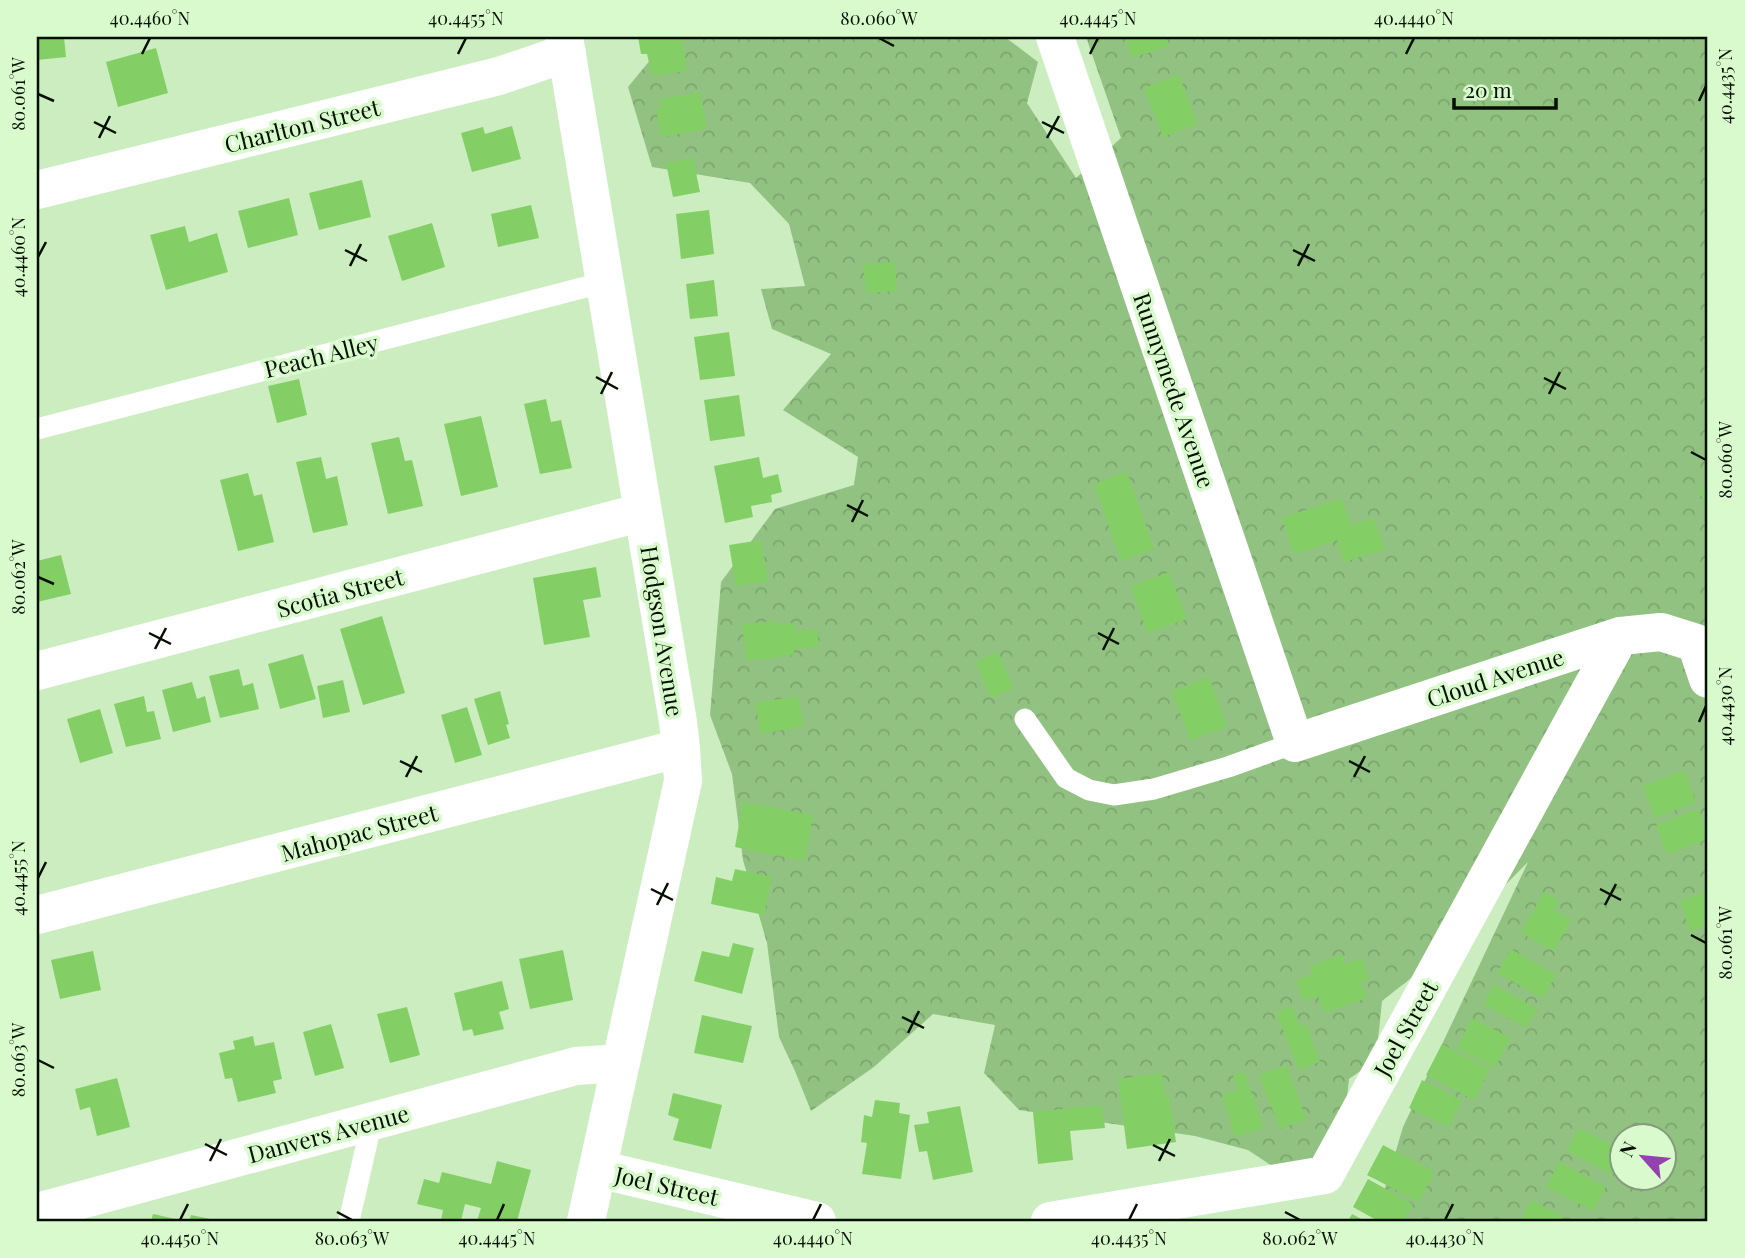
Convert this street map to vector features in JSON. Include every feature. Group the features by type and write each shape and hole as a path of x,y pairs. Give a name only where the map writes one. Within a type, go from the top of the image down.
{"street":[{"name":"Runnymede Avenue","path":"1055,37 1295,743"},
{"name":"Charlton Street","path":"37,190 499,76 565,45"},
{"name":"Hodgson Avenue","path":"565,45 681,748 683,781 586,1221"},
{"name":"Scotia Street","path":"37,671 643,512"},
{"name":"Cloud Avenue","path":"1295,743 1620,636 1661,632 1696,643 1708,679"},
{"name":"Joel Street","path":"1050,1221 1325,1174 1620,636"},
{"name":"Mahopac Street","path":"37,915 681,748"},
{"name":"Danvers Avenue","path":"37,1212 116,1205 372,1121 576,1066 621,1063"},
{"name":"Joel Street","path":"598,1169 817,1221"}],"lane":[{"name":"Peach Alley","path":"37,429 605,282"},
{"path":"1025,719 1066,778 1089,790 1114,795 1154,789 1295,743"},
{"path":"349,1221 372,1121"}],"green space":[{"path":"669,37 1005,37 1038,62 1027,103 1076,178 1121,138 1086,37 1708,37 1708,1221 1375,1221 1403,1127 1528,862 1420,971 1382,1001 1376,1060 1349,1079 1345,1117 1318,1160 1284,1174 1248,1150 1195,1136 1019,1110 984,1073 995,1025 933,1014 874,1067 811,1111 779,1037 767,943 743,860 732,774 710,715 721,582 775,509 854,485 858,457 783,410 831,354 772,329 761,289 805,286 789,224 750,183 652,167 628,87"}],"building":[{"path":"37,37 64,37 66,57 37,60"},
{"path":"638,37 682,37 687,71 652,76 647,54 641,54"},
{"path":"1125,37 1166,37 1169,46 1132,58"},
{"path":"156,48 168,93 118,107 106,62"},
{"path":"1179,75 1197,124 1163,137 1144,88"},
{"path":"700,92 707,129 661,137 656,109 662,108 660,99"},
{"path":"512,126 521,159 472,172 461,133 483,127 485,134"},
{"path":"693,158 700,192 673,197 666,163"},
{"path":"362,180 371,217 319,230 309,193"},
{"path":"289,198 298,235 248,248 238,211"},
{"path":"531,205 539,238 498,247 491,214"},
{"path":"709,210 714,254 681,259 676,214"},
{"path":"432,223 445,267 402,281 388,236"},
{"path":"185,226 189,242 217,233 228,272 166,290 150,235"},
{"path":"895,262 897,291 866,293 863,265"},
{"path":"714,280 718,316 690,319 686,284"},
{"path":"729,332 735,376 700,380 694,337"},
{"path":"299,379 307,415 277,423 268,386"},
{"path":"739,395 745,436 710,441 704,400"},
{"path":"546,399 551,422 561,420 572,468 540,474 524,404"},
{"path":"481,416 498,487 461,496 444,424"},
{"path":"399,437 405,461 412,460 423,506 388,514 371,443"},
{"path":"321,457 326,479 337,476 348,525 313,533 296,462"},
{"path":"759,457 763,478 778,474 782,492 771,495 772,502 751,506 753,517 725,523 714,466"},
{"path":"1127,472 1154,549 1121,561 1094,484"},
{"path":"248,473 254,496 262,494 274,542 238,551 220,480"},
{"path":"1708,486 1708,514 1699,489"},
{"path":"1341,498 1351,525 1374,518 1385,549 1344,562 1337,540 1294,554 1282,518"},
{"path":"761,540 768,581 736,586 729,545"},
{"path":"61,555 71,594 37,602 37,561"},
{"path":"596,567 601,597 583,600 590,637 544,645 533,578"},
{"path":"1169,572 1187,619 1147,633 1131,586"},
{"path":"382,616 405,693 363,705 340,629"},
{"path":"776,621 777,625 794,623 795,631 817,629 819,647 794,649 794,655 747,661 742,624"},
{"path":"998,652 1013,688 991,698 975,662"},
{"path":"303,654 316,699 280,709 268,664"},
{"path":"239,669 243,686 253,683 259,709 220,718 209,676"},
{"path":"1209,677 1227,727 1190,740 1172,691"},
{"path":"343,680 350,712 323,718 317,686"},
{"path":"192,682 197,699 205,696 211,722 173,732 162,690"},
{"path":"500,691 510,738 488,745 474,699"},
{"path":"144,696 147,712 154,711 161,739 126,747 114,704"},
{"path":"798,696 804,726 761,734 755,703"},
{"path":"467,707 482,755 455,763 441,715"},
{"path":"100,709 113,753 80,763 67,719"},
{"path":"1684,770 1696,802 1655,818 1643,786"},
{"path":"743,802 813,815 805,861 735,847"},
{"path":"1698,809 1708,839 1667,854 1656,825"},
{"path":"735,869 772,877 764,915 711,904 716,877 732,881"},
{"path":"1708,891 1708,924 1690,931 1680,901"},
{"path":"1544,892 1559,900 1553,910 1571,920 1554,951 1521,933"},
{"path":"733,943 754,948 742,994 694,981 702,951 729,957"},
{"path":"1511,949 1556,975 1543,998 1497,973"},
{"path":"563,950 573,1000 530,1009 519,959"},
{"path":"93,951 101,990 60,999 51,960"},
{"path":"1342,954 1345,964 1362,958 1369,979 1361,982 1367,998 1324,1013 1318,996 1303,1001 1296,980 1313,974 1310,966"},
{"path":"502,981 509,1009 499,1012 504,1029 474,1036 472,1029 463,1031 454,993"},
{"path":"1494,985 1537,1009 1526,1028 1483,1004"},
{"path":"1292,1006 1300,1026 1306,1024 1320,1062 1299,1070 1276,1012"},
{"path":"407,1007 420,1055 390,1063 377,1014"},
{"path":"702,1015 752,1026 743,1063 694,1053"},
{"path":"1472,1018 1510,1038 1495,1068 1457,1048"},
{"path":"331,1024 344,1068 315,1076 303,1032"},
{"path":"253,1036 255,1046 274,1042 282,1079 273,1081 276,1093 238,1102 232,1078 225,1079 219,1053 235,1049 233,1041"},
{"path":"1442,1044 1490,1069 1474,1100 1426,1075"},
{"path":"1286,1065 1306,1119 1280,1129 1259,1075"},
{"path":"1245,1072 1263,1128 1235,1137 1222,1095 1238,1090 1233,1075"},
{"path":"1162,1073 1165,1097 1169,1096 1176,1142 1127,1149 1118,1079"},
{"path":"117,1078 130,1127 97,1136 90,1107 80,1110 75,1089"},
{"path":"1422,1080 1462,1100 1449,1127 1409,1108"},
{"path":"673,1093 722,1105 711,1149 673,1140 679,1119 668,1115"},
{"path":"875,1100 900,1103 899,1113 910,1115 901,1179 862,1174 867,1143 861,1142 864,1115 872,1117"},
{"path":"1102,1105 1105,1128 1070,1131 1073,1160 1038,1164 1033,1112"},
{"path":"960,1106 973,1172 933,1180 927,1151 919,1152 914,1125 929,1123 927,1112"},
{"path":"1579,1128 1608,1143 1608,1172 1567,1151"},
{"path":"1383,1145 1434,1172 1419,1202 1367,1175"},
{"path":"497,1161 531,1170 517,1221 477,1221 481,1208 465,1204 461,1221 441,1221 443,1210 417,1204 424,1179 439,1183 442,1172 491,1184"},
{"path":"1559,1162 1606,1187 1593,1211 1546,1187"},
{"path":"1368,1179 1413,1204 1403,1221 1378,1221 1353,1207"},
{"path":"1531,1200 1563,1216 1561,1221 1520,1221"},
{"path":"153,1214 180,1220 180,1221 151,1221"},
{"path":"1352,1214 1365,1221 1348,1221"},
{"path":"191,1215 215,1220 215,1221 189,1221"}]}
